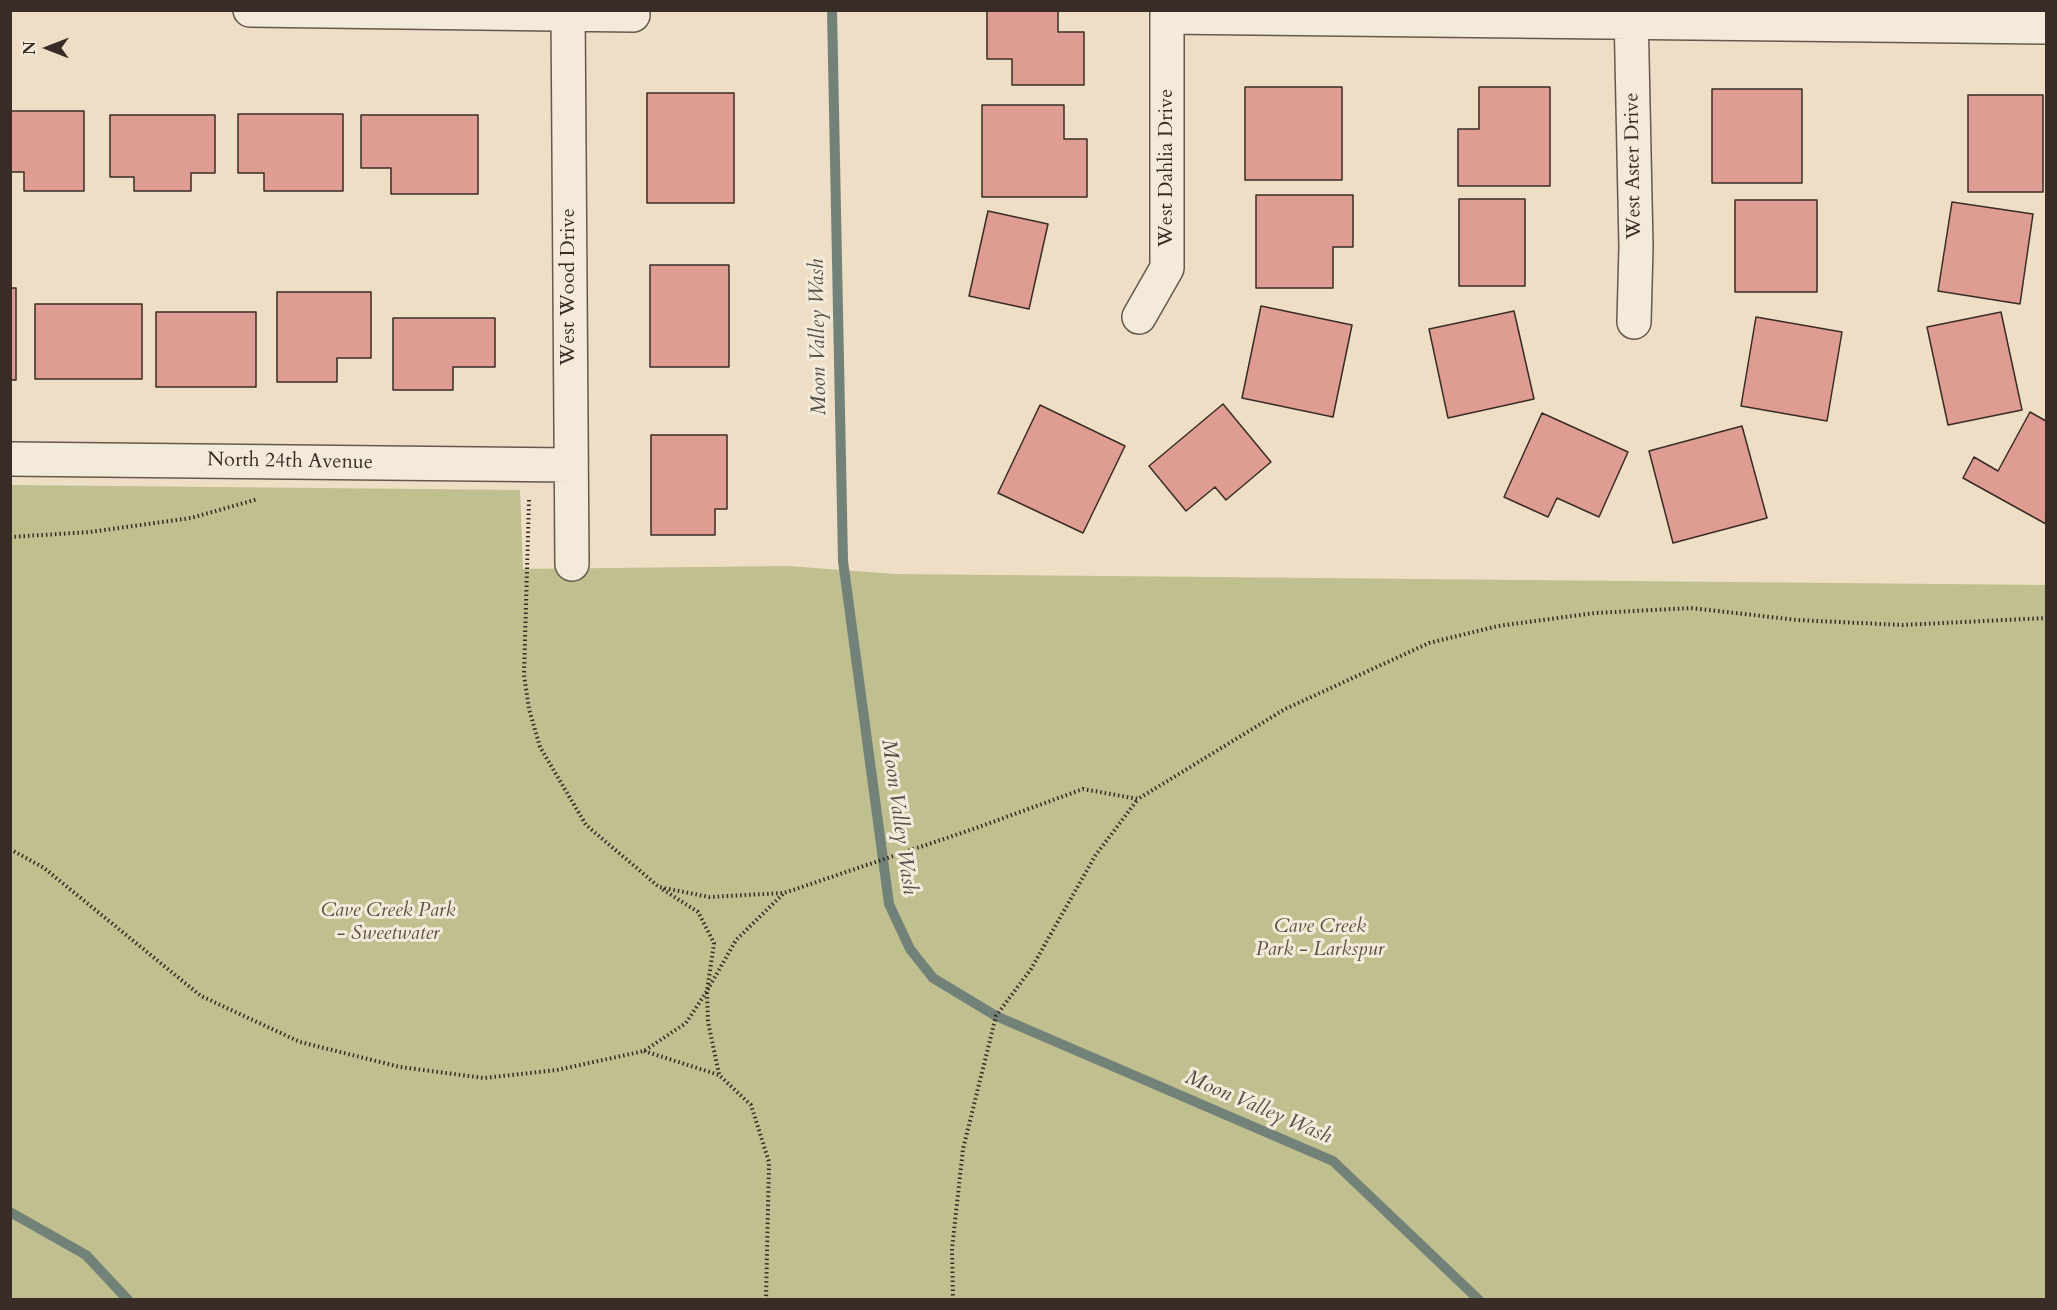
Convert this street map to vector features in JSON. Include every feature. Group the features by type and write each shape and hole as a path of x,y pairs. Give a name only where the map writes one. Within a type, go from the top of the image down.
{"street":[{"path":"250,10 633,15"},
{"name":"West Wood Drive","path":"568,13 572,564"},
{"path":"1167,14 1867,18 2046,27"},
{"name":"West Dahlia Drive","path":"1139,317 1167,268 1167,14"},
{"name":"West Aster Drive","path":"1631,16 1636,248 1634,322"},
{"name":"North 24th Avenue","path":"10,459 570,465"}],"path":[{"path":"10,537 90,532 190,518 264,497"},
{"path":"517,497 529,497 524,675 529,709 540,747 586,825 659,887 698,912 714,943 707,991 708,1022 719,1075"},
{"path":"953,1299 952,1249 963,1149 996,1016 1031,969 1095,856 1138,800 1285,710 1429,644 1498,626 1595,613 1691,608 1797,620 1902,624 2046,618"},
{"path":"659,887 709,897 784,893 1083,789 1138,800"},
{"path":"10,849 44,868 201,996 300,1042 400,1066 484,1078 557,1070 644,1051 686,1023 736,940 784,893"},
{"path":"644,1051 719,1075 751,1105 770,1162 766,1299"}],"green space":[{"path":"11,485 520,490 523,569 788,566 895,574 2046,585 2046,1299 11,1300"}],"building":[{"path":"987,10 1058,10 1058,32 1084,32 1084,85 1012,85 1012,59 987,59"},
{"path":"1245,87 1342,87 1342,180 1245,180"},
{"path":"1479,87 1550,87 1550,186 1458,186 1458,129 1479,129"},
{"path":"1712,89 1802,89 1802,183 1712,183"},
{"path":"647,93 734,93 734,203 647,203"},
{"path":"1968,95 2043,95 2043,192 1968,192"},
{"path":"982,105 1064,105 1064,139 1087,139 1087,197 982,197"},
{"path":"10,111 84,111 84,191 24,191 24,172 10,172"},
{"path":"238,114 343,114 343,191 264,191 264,173 238,173"},
{"path":"110,115 215,115 215,173 191,173 191,191 134,191 134,177 110,177"},
{"path":"361,115 478,115 478,194 391,194 391,168 361,168"},
{"path":"1256,195 1353,195 1353,247 1333,247 1333,288 1256,288"},
{"path":"1459,199 1525,199 1525,286 1459,286"},
{"path":"1735,200 1817,200 1817,292 1735,292"},
{"path":"1952,202 2033,214 2020,304 1938,291"},
{"path":"988,211 1048,224 1029,309 969,296"},
{"path":"650,265 729,265 729,367 650,367"},
{"path":"10,288 16,288 16,380 10,380"},
{"path":"277,292 371,292 371,358 337,358 337,382 277,382"},
{"path":"35,304 142,304 142,379 35,379"},
{"path":"1261,306 1352,325 1333,417 1242,398"},
{"path":"1514,311 1534,399 1448,418 1429,329"},
{"path":"156,312 256,312 256,387 156,387"},
{"path":"2001,312 2022,410 1948,425 1927,327"},
{"path":"1756,317 1842,332 1827,421 1741,406"},
{"path":"393,318 495,318 495,367 453,367 453,390 393,390"},
{"path":"1223,404 1271,462 1226,500 1215,487 1186,511 1149,466"},
{"path":"1040,405 1125,446 1083,533 998,493"},
{"path":"2030,412 2046,421 2046,524 1963,478 1974,457 1998,471"},
{"path":"1542,413 1628,452 1599,517 1557,498 1548,517 1504,497"},
{"path":"1742,426 1767,518 1673,543 1649,451"},
{"path":"651,435 727,435 727,509 715,509 715,535 651,535"}],"waterway":[{"name":"Moon Valley Wash","path":"832,10 843,561 889,904 910,949 933,978 996,1016 1333,1161 1479,1300"},
{"path":"10,1212 86,1255 128,1300"}],"park label":[{"name":"Cave Creek Park - Sweetwater","path":"388,922"},
{"name":"Cave Creek Park - Larkspur","path":"1320,938"}]}
